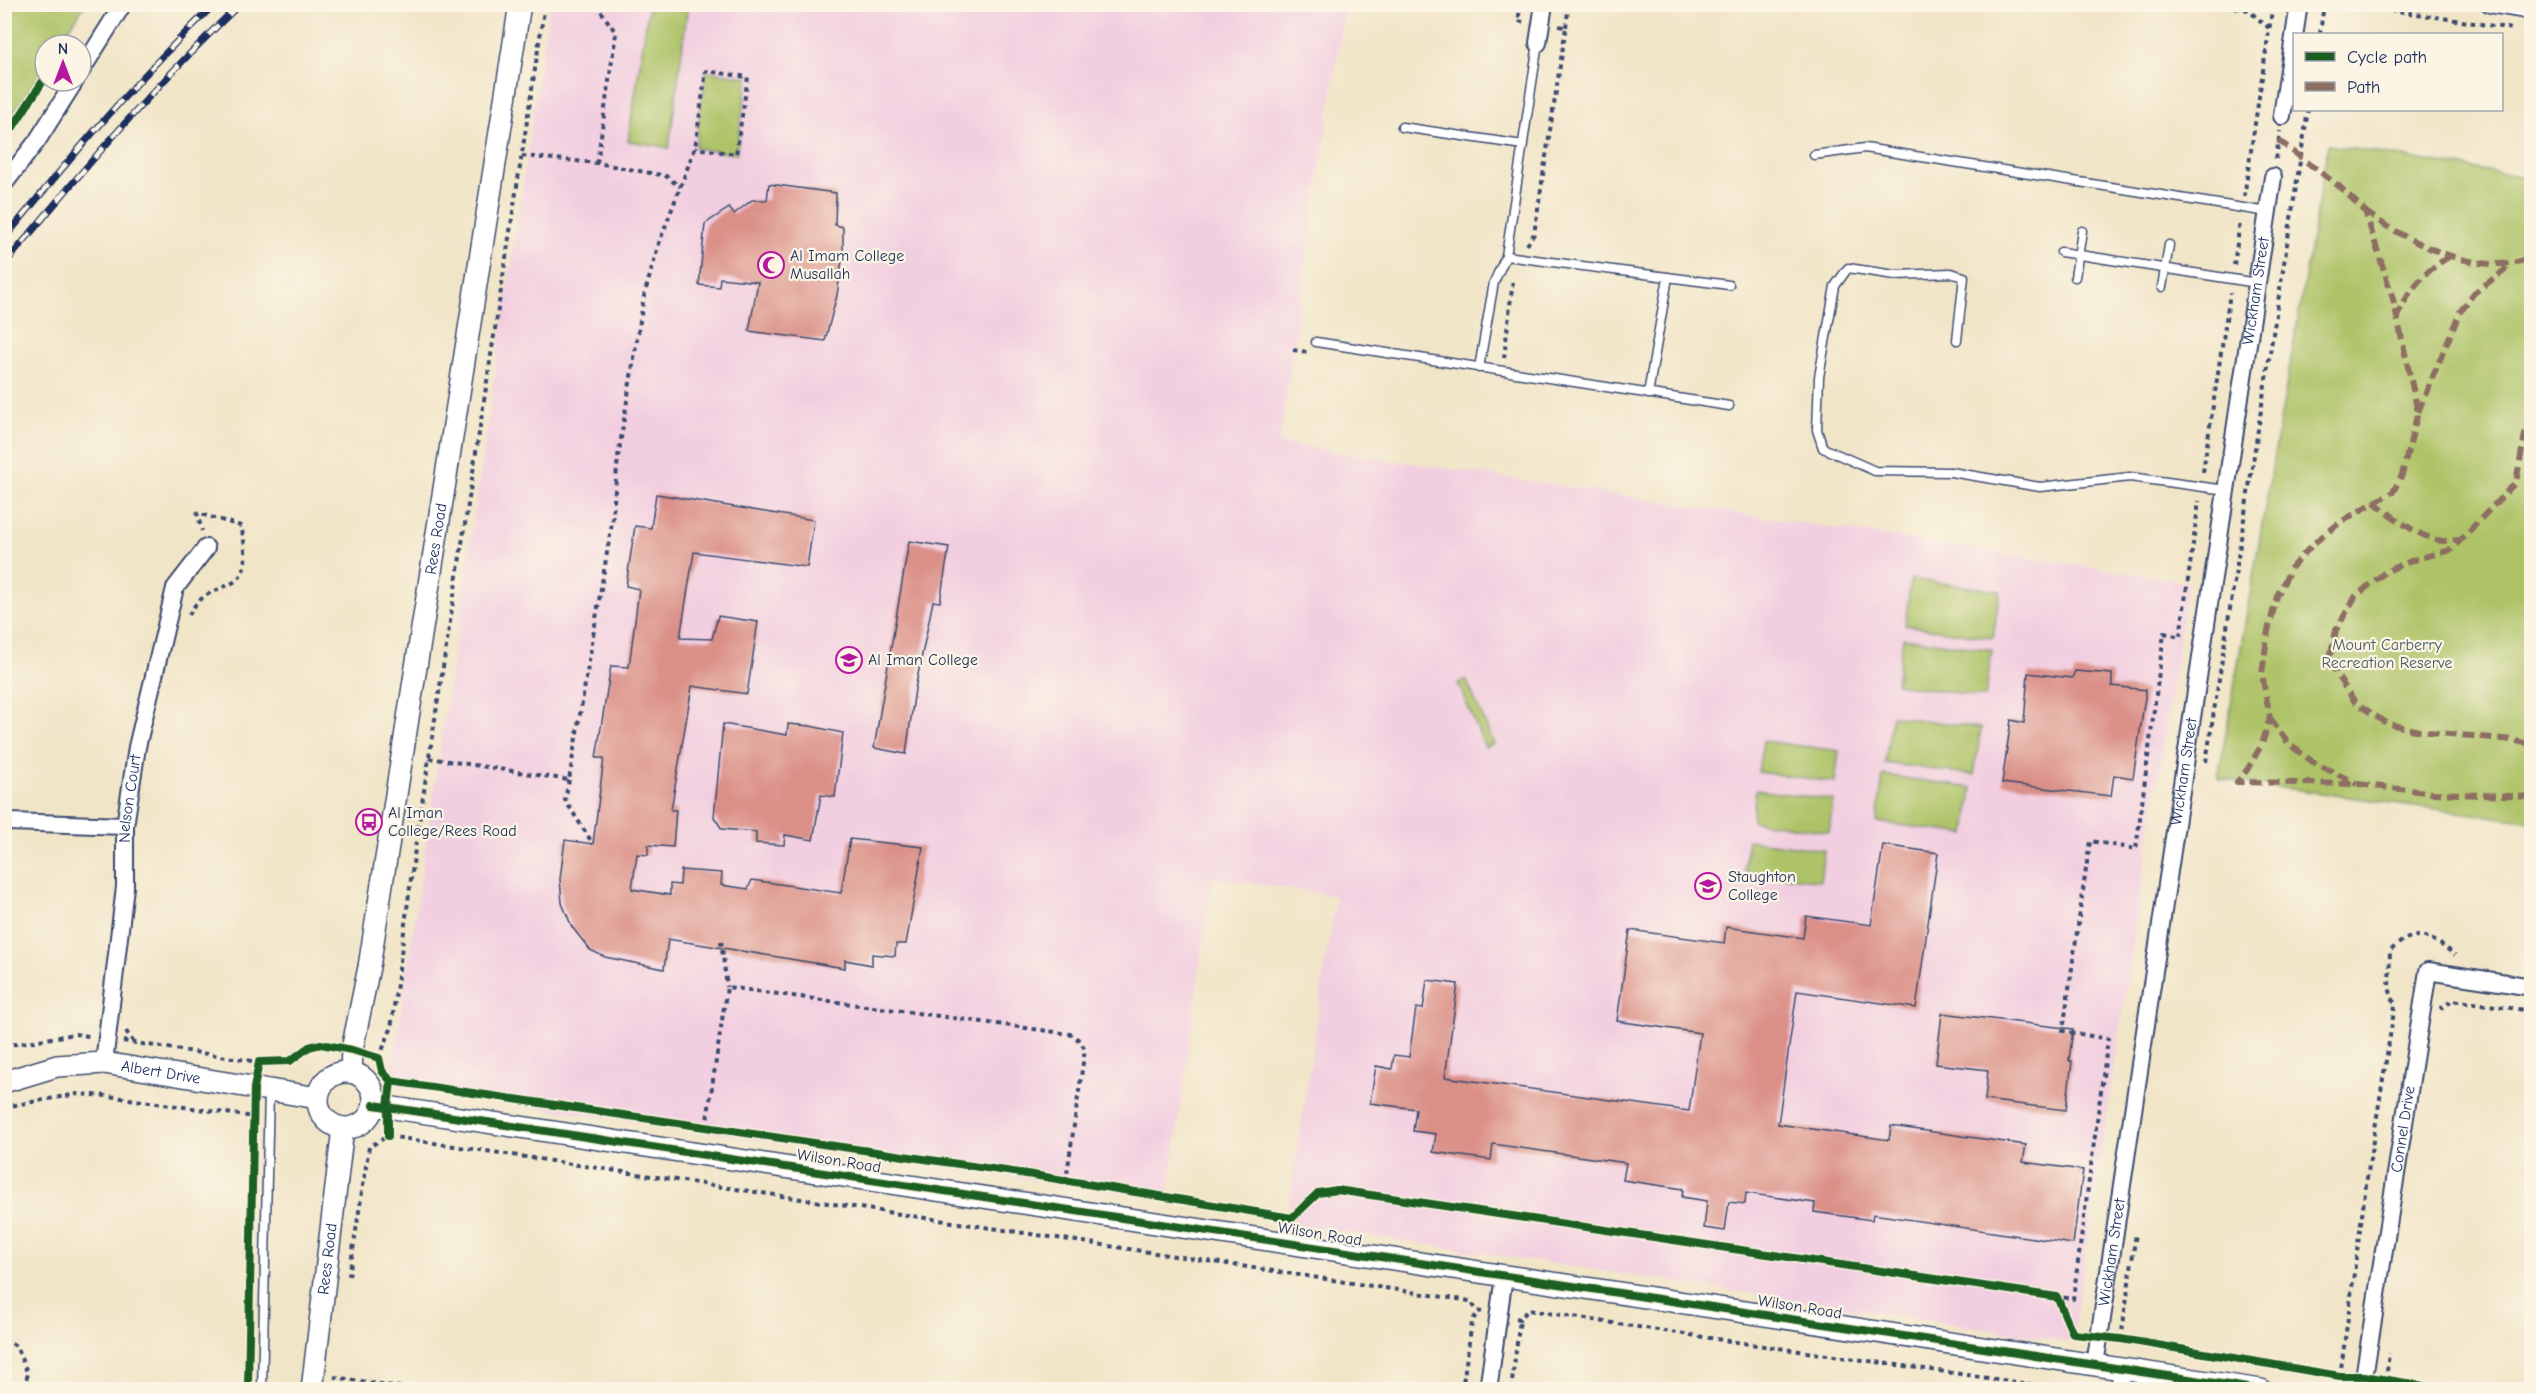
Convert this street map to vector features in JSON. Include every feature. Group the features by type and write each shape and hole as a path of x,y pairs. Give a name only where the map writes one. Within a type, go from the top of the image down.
{"street":[{"path":"93,52 123,4"},
{"name":"Rees Road","path":"351,1072 352,1050 369,967 520,4"},
{"path":"1538,43 1544,4"},
{"path":"2295,33 2299,4"},
{"path":"2490,4 2532,11"},
{"path":"2282,116 2293,44"},
{"path":"4,184 37,141 67,93"},
{"name":"Wickham Street","path":"2095,1365 2273,177"},
{"name":"Nelson Court","path":"104,1063 125,887 125,826 136,747 175,588 206,548"},
{"path":"4,820 125,826"},
{"name":"Connel Drive","path":"2363,1383 2428,971 2532,987"},
{"name":"Albert Drive","path":"4,1082 57,1066 104,1063 318,1098"},
{"path":"351,1072 367,1080 375,1096 374,1105 367,1120 360,1125 343,1128 327,1121 322,1115 318,1098 320,1089 332,1075 351,1072"},
{"name":"Wilson Road","path":"374,1105 2095,1365 2120,1379 2261,1389"},
{"name":"Rees Road","path":"312,1389 343,1128"},
{"path":"1488,1389 1504,1276"}],"lane":[{"path":"1479,368 1494,282 1506,256 1538,43"},
{"path":"1402,127 1523,145"},
{"path":"1814,155 1865,148 2268,212"},
{"path":"2075,277 2082,231"},
{"path":"2162,286 2169,245"},
{"path":"2061,252 2257,283"},
{"path":"1506,256 1729,285"},
{"path":"1957,340 1964,277 1951,273 1895,275 1848,268 1835,285 1819,377 1817,430 1823,448 1875,471 1951,472 2040,487 2130,477 2226,490"},
{"path":"1648,394 1668,277"},
{"path":"1316,342 1729,406"},
{"path":"262,1389 269,1090"}],"path":[{"path":"379,1058 391,1029 429,758 545,4"},
{"path":"596,4 616,33 597,163"},
{"path":"1521,4 1518,21 1566,27"},
{"path":"1502,372 1514,267 1534,234 1569,4"},
{"path":"2218,4 2248,10 2270,28"},
{"path":"391,1081 706,1127 1292,1218 1318,1193 1337,1190 2073,1299 2108,1039 2063,1031 2090,841 2136,849 2164,633 2180,637 2200,487 2273,4"},
{"path":"2320,33 2324,7 2336,4 2520,30"},
{"path":"593,844 565,800 612,523 618,457 644,296 659,243 695,148 706,71 748,77 736,154 695,148"},
{"path":"2206,763 2308,111"},
{"path":"2273,177 2282,116"},
{"path":"522,156 597,163 666,176 680,187"},
{"path":"187,623 190,613 202,599 236,583 245,565 245,545 241,526 197,513 206,548"},
{"path":"429,758 569,780"},
{"path":"706,1127 727,987 721,941"},
{"path":"727,987 1070,1034 1079,1040 1085,1049 1066,1182"},
{"path":"2437,1011 2452,1000 2532,1011"},
{"path":"120,1023 134,1043"},
{"path":"4,1107 77,1094 108,1096 254,1116"},
{"path":"347,1285 369,1147 388,1136 1470,1301 1478,1311 1520,1319"},
{"path":"2137,1221 2121,1339 2340,1376 2363,1383 2386,1380 2448,1389"},
{"path":"1511,1389 1520,1319 1528,1310 2072,1389"},
{"path":"1462,1389 1472,1322 1478,1311"},
{"path":"4,1339 16,1346 28,1374 23,1389"},
{"path":"2386,1380 2389,1346"},
{"path":"333,1383 336,1365"},
{"path":"334,1377 419,1389"}],"shaded area":[{"path":"549,5 1345,5 1279,443 2188,582 2072,1342 1286,1223 1336,896 1212,877 1168,1199 390,1086"}],"green space":[{"path":"5,4 85,5 66,33 33,33 33,84 5,127"},
{"path":"649,5 688,5 669,148 628,141"},
{"path":"706,71 748,77 736,154 695,148"},
{"name":"Mount Carberry Recreation Reserve","path":"2328,145 2531,178 2531,822 2218,779"},
{"path":"1911,579 2000,591 1993,638 1905,625"},
{"path":"1903,638 1992,650 1985,697 1896,684"},
{"path":"1466,679 1494,744 1485,747 1458,683"},
{"path":"1892,716 1981,728 1974,775 1885,763"},
{"path":"1763,741 1839,751 1835,782 1758,772"},
{"path":"1883,775 1972,788 1966,834 1877,822"},
{"path":"1756,790 1833,800 1829,832 1752,821"},
{"path":"1748,840 1824,850 1820,881 1744,871"}],"building":[{"name":"Al Imam College Musallah","path":"769,184 836,193 835,225 843,227 843,253 837,295 825,341 749,331 758,282 720,278 719,287 699,285 705,224 729,208 734,214 752,200 767,200"},
{"path":"656,494 814,520 807,567 694,552 680,638 712,639 718,616 758,622 747,694 692,686 671,810 676,810 673,847 648,845 648,855 637,854 632,889 670,895 670,884 680,885 681,870 722,873 721,885 748,889 752,880 841,893 850,839 923,847 906,944 896,944 895,956 872,954 872,965 845,960 845,968 668,939 664,969 605,957 590,950 572,927 562,903 560,879 565,840 593,844 604,758 596,758 611,666 629,667 639,589 626,586 635,526 651,528"},
{"path":"909,541 949,547 940,602 933,601 915,689 906,754 874,748"},
{"path":"2075,671 2112,674 2112,686 2146,690 2133,778 2114,775 2111,796 2002,783 2011,720 2024,723 2028,673 2072,678"},
{"path":"723,724 787,735 788,724 843,733 835,797 821,795 813,840 785,835 784,845 756,843 756,832 722,829 714,817"},
{"path":"1883,845 1938,853 1916,1008 1797,991 1778,1124 1889,1140 1891,1126 2026,1145 2023,1162 2083,1170 2073,1244 1873,1214 1872,1220 1814,1212 1815,1203 1746,1193 1745,1204 1729,1202 1725,1231 1704,1228 1707,1201 1682,1197 1683,1189 1623,1180 1626,1163 1493,1144 1491,1160 1433,1152 1436,1134 1413,1131 1416,1109 1370,1103 1376,1066 1392,1069 1394,1055 1409,1057 1416,1008 1423,1009 1427,980 1458,984 1445,1077 1689,1111 1700,1033 1617,1021 1630,930 1724,943 1726,927 1803,938 1806,916 1871,925"},
{"path":"1942,1013 2073,1029 2066,1110 1985,1100 1988,1070 1936,1064"}],"railway":[{"path":"4,239 106,118 215,4"},
{"path":"4,265 118,131 240,4"}],"marked path":[{"path":"2278,140 2340,187 2365,211 2393,299 2418,412 2402,475 2393,492 2342,521 2314,543 2291,568 2277,596 2268,631 2262,674 2270,718 2262,744 2237,782 2357,784 2434,793 2532,797"},
{"path":"2365,211 2393,230 2447,255 2499,264 2532,258"},
{"path":"2396,319 2418,282 2425,274 2452,255"},
{"path":"2418,412 2460,312 2474,293 2504,271 2508,264"},
{"path":"2532,415 2526,429 2516,482 2451,550 2398,566 2384,573 2355,597 2336,630 2331,653 2336,674 2355,702 2386,723 2419,731 2513,740 2532,745"},
{"path":"2374,502 2403,524 2427,537 2439,541 2460,540"},
{"path":"2270,718 2290,745 2313,762 2357,784"}],"cycle path":[{"path":"4,141 35,93"},
{"path":"248,1386 254,1088 259,1062 290,1061 309,1047 321,1044 379,1058 382,1071 391,1081 388,1136"},
{"path":"391,1081 1033,1175 1292,1218 1318,1193 1337,1190 2057,1297 2073,1334 2121,1339 2340,1376 2364,1376 2448,1390"},
{"path":"374,1105 2261,1390"}],"place":[{"name":"Al Imam College Musallah","path":"771,265"},
{"name":"Al Iman College","path":"849,660"},
{"name":"Al Iman College/Rees Road","path":"369,822"},
{"name":"Staughton College","path":"1708,886"}]}
